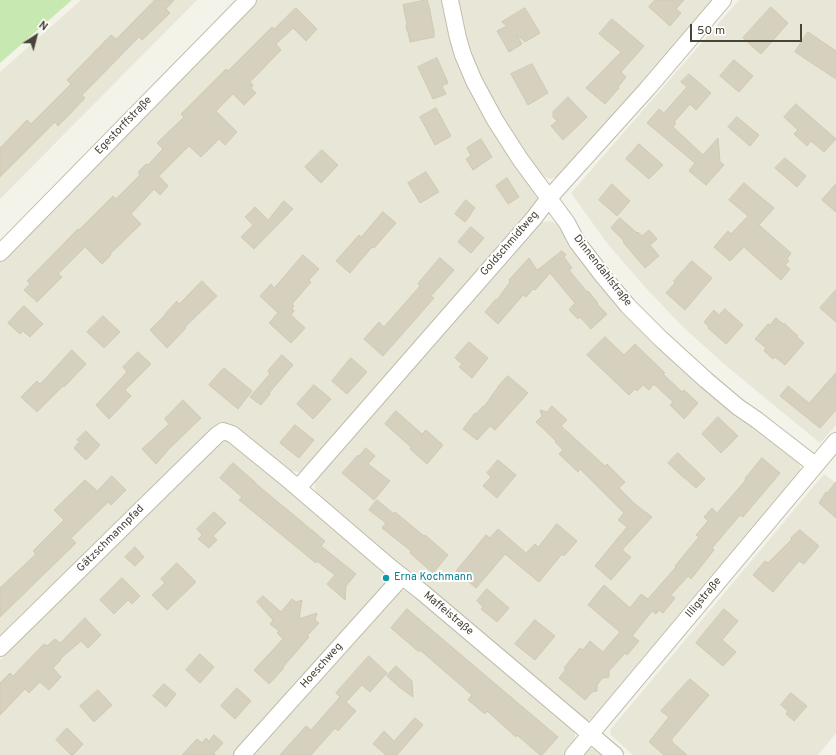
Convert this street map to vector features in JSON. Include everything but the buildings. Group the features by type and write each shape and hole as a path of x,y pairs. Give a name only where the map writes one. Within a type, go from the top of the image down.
{"street":[{"name":"Egestorffstraße","path":"0,253 248,0"},
{"name":"Dinnendahlstraße","path":"450,0 463,55 474,82 494,120 520,159 567,223 577,242 602,276 628,306 661,339 738,406 815,465"},
{"name":"Goldschmidtweg","path":"298,488 723,0"},
{"name":"Maffeistraße","path":"223,432 232,434 298,488 615,755"},
{"name":"Gätzschmannpfad","path":"0,648 217,434 223,432"},
{"name":"Illigstraße","path":"573,755 836,441"},
{"name":"Hoeschweg","path":"242,755 402,576"}],"shaded area":[{"path":"81,0 197,0 0,199 0,72"},
{"path":"257,0 446,0 453,31 536,193 536,204 304,470 300,472 288,471 237,428 228,423 219,424 214,427 0,641 0,262"},
{"path":"454,0 715,0 562,175 551,179 545,177 532,163 481,84 465,40"},
{"path":"739,0 836,0 836,425 820,443 724,364 682,326 644,286 607,243 571,193"},
{"path":"551,221 559,225 595,274 799,462 801,471 593,719 589,720 584,720 319,497 315,489 315,480 318,475 538,224"},
{"path":"227,441 232,443 388,574 389,577 385,585 233,755 0,755 0,660 216,444"},
{"path":"824,474 836,483 836,733 818,755 633,755 611,735 610,730"},
{"path":"404,590 414,595 574,730 575,743 564,755 251,755 400,591"},
{"path":"589,749 599,751 604,755 581,755 584,751"}],"green space":[{"path":"0,0 72,0 0,63"}],"place":[{"name":"Erna Kochmann","path":"386,578"}]}
